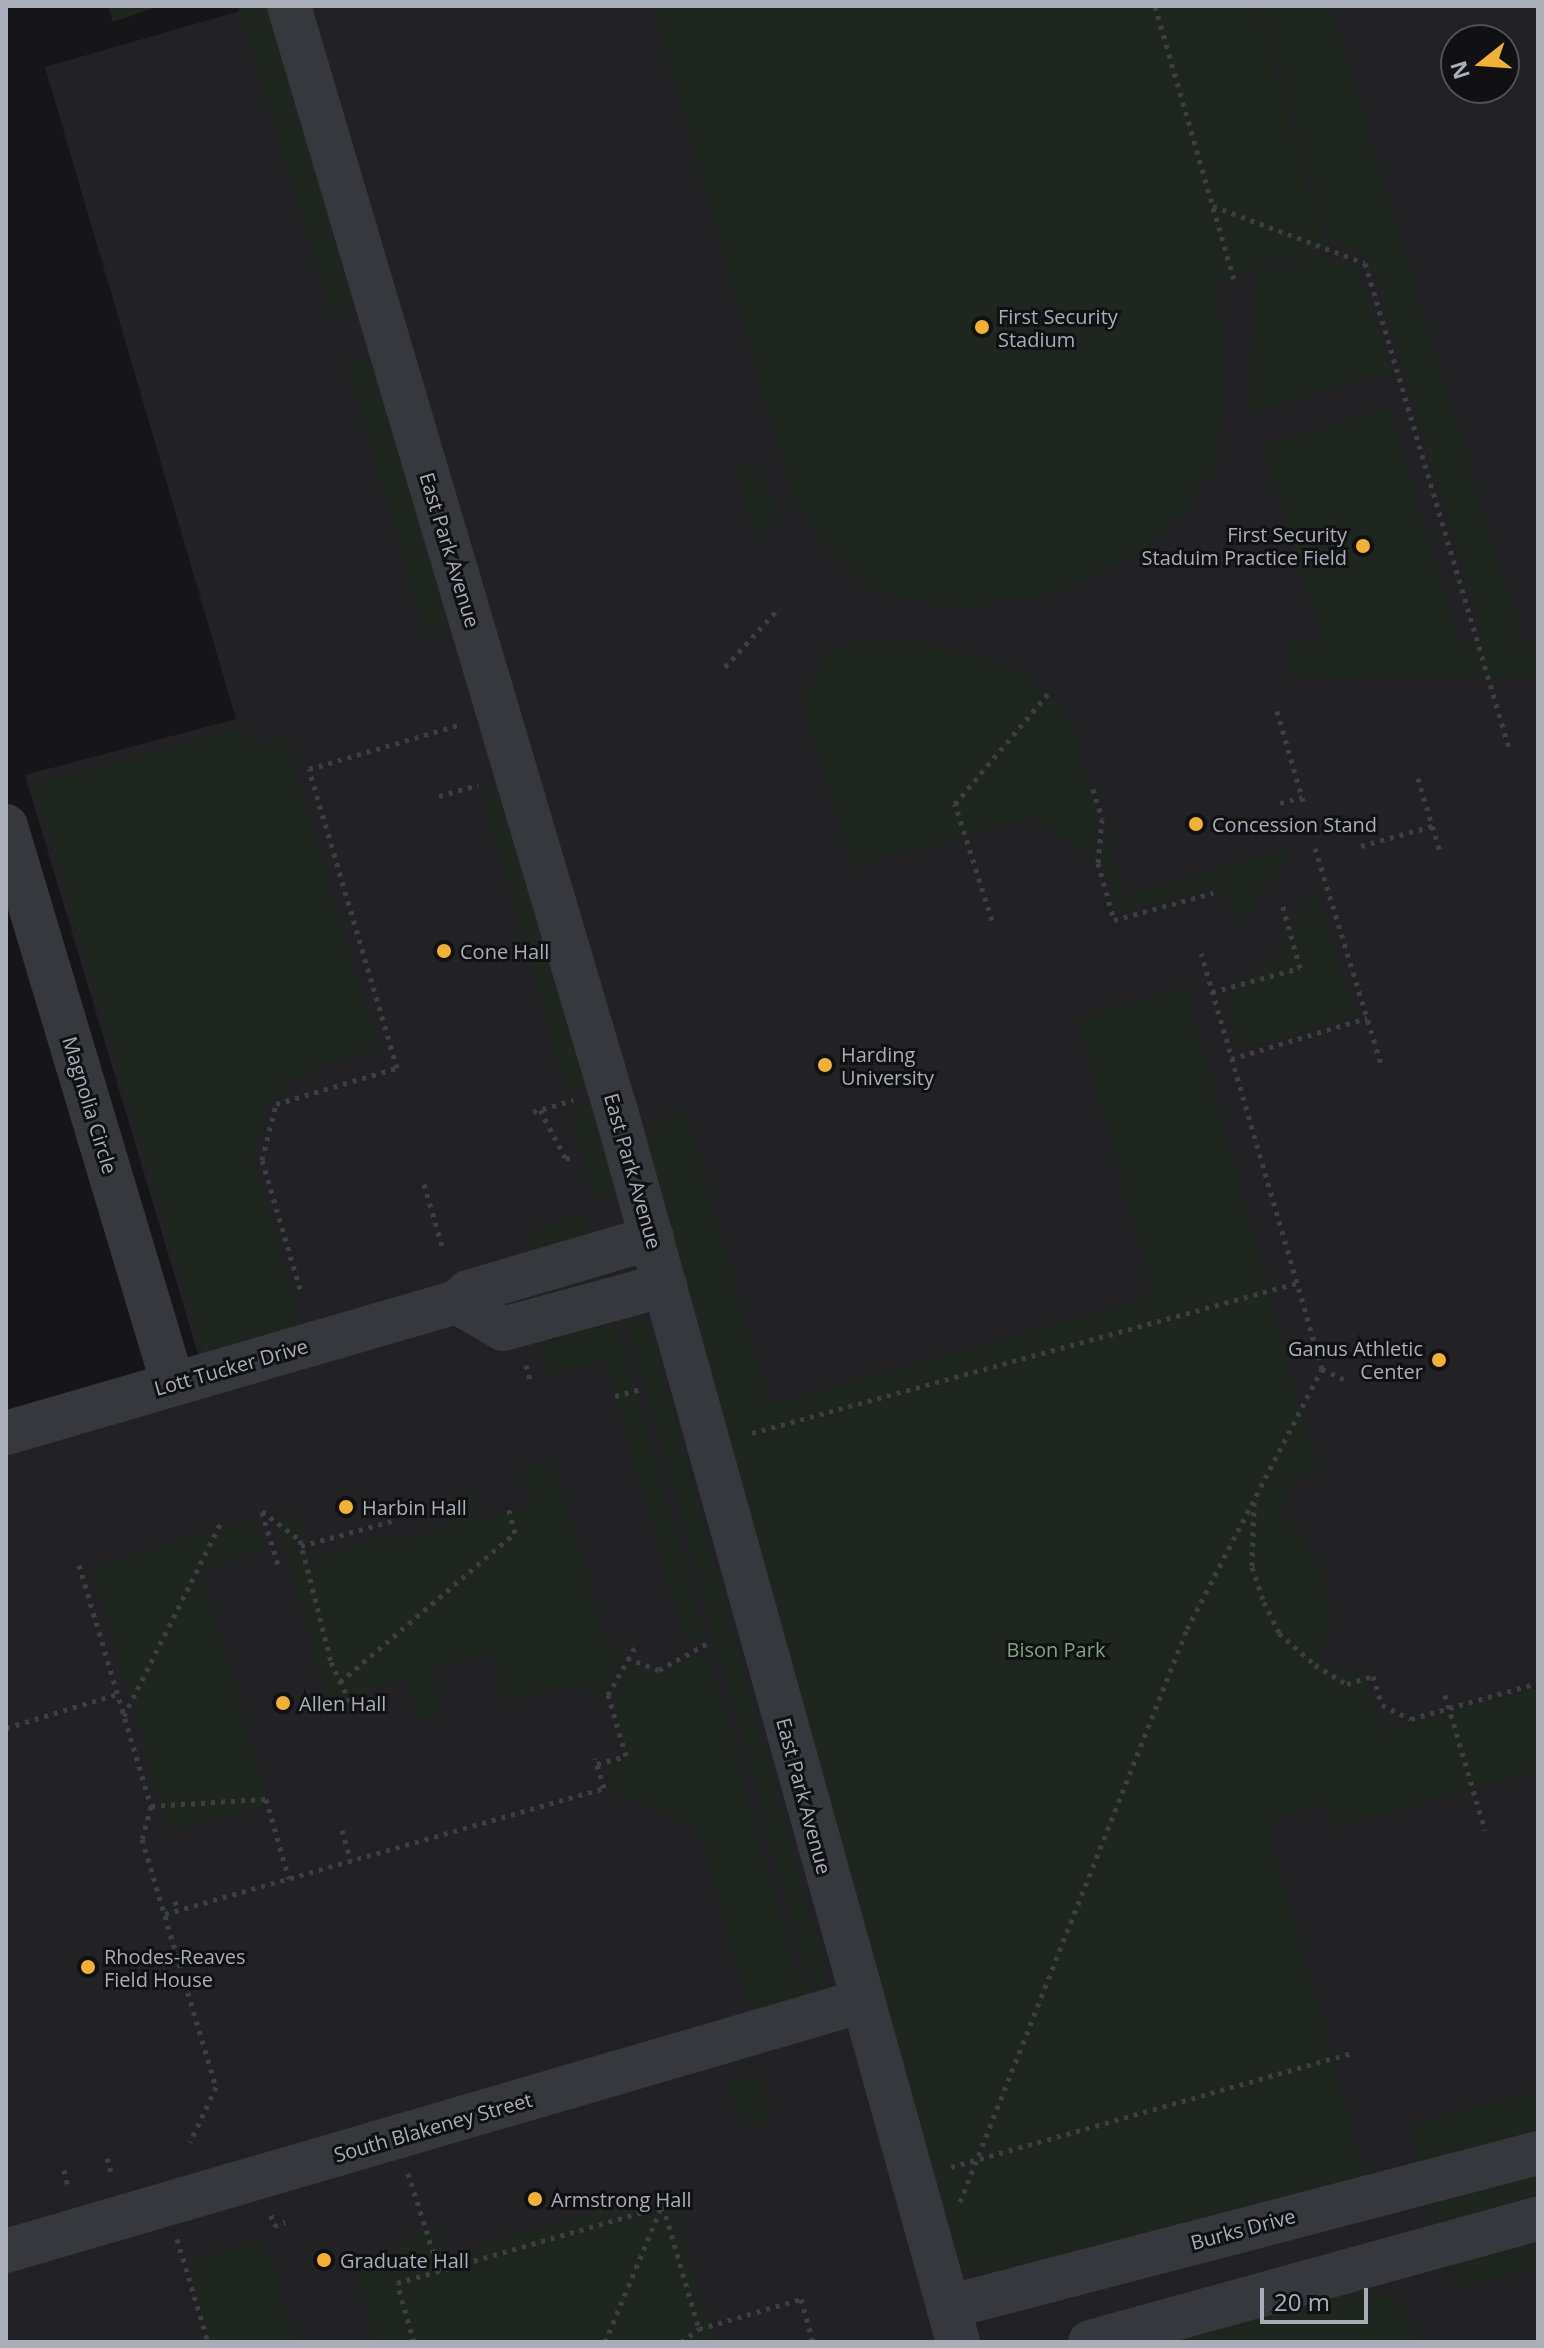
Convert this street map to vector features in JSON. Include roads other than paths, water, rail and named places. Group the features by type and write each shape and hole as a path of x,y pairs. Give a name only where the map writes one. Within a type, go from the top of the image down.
{"street":[{"name":"East Park Avenue","path":"289,6 658,1261 859,2002 953,2325"},
{"name":"Magnolia Circle","path":"6,826 173,1384"},
{"name":"Lott Tucker Drive","path":"6,1433 173,1384 465,1307 468,1292 658,1261"},
{"name":"South Blakeney Street","path":"6,2251 859,2002"},
{"name":"Burks Drive","path":"953,2325 1538,2153"},
{"path":"1090,2342 1538,2219"}],"place":[{"name":"First Security Stadium","path":"982,327"},
{"name":"First Security Staduim Practice Field","path":"1363,546"},
{"name":"Concession Stand","path":"1196,824"},
{"name":"Cone Hall","path":"444,951"},
{"name":"Harding University","path":"825,1065"},
{"name":"Ganus Athletic Center","path":"1439,1360"},
{"name":"Harbin Hall","path":"346,1507"},
{"name":"Allen Hall","path":"283,1703"},
{"name":"Rhodes-Reaves Field House","path":"88,1967"},
{"name":"Armstrong Hall","path":"535,2199"},
{"name":"Graduate Hall","path":"324,2260"}],"park label":[{"name":"Bison Park","path":"1056,1649"}]}
